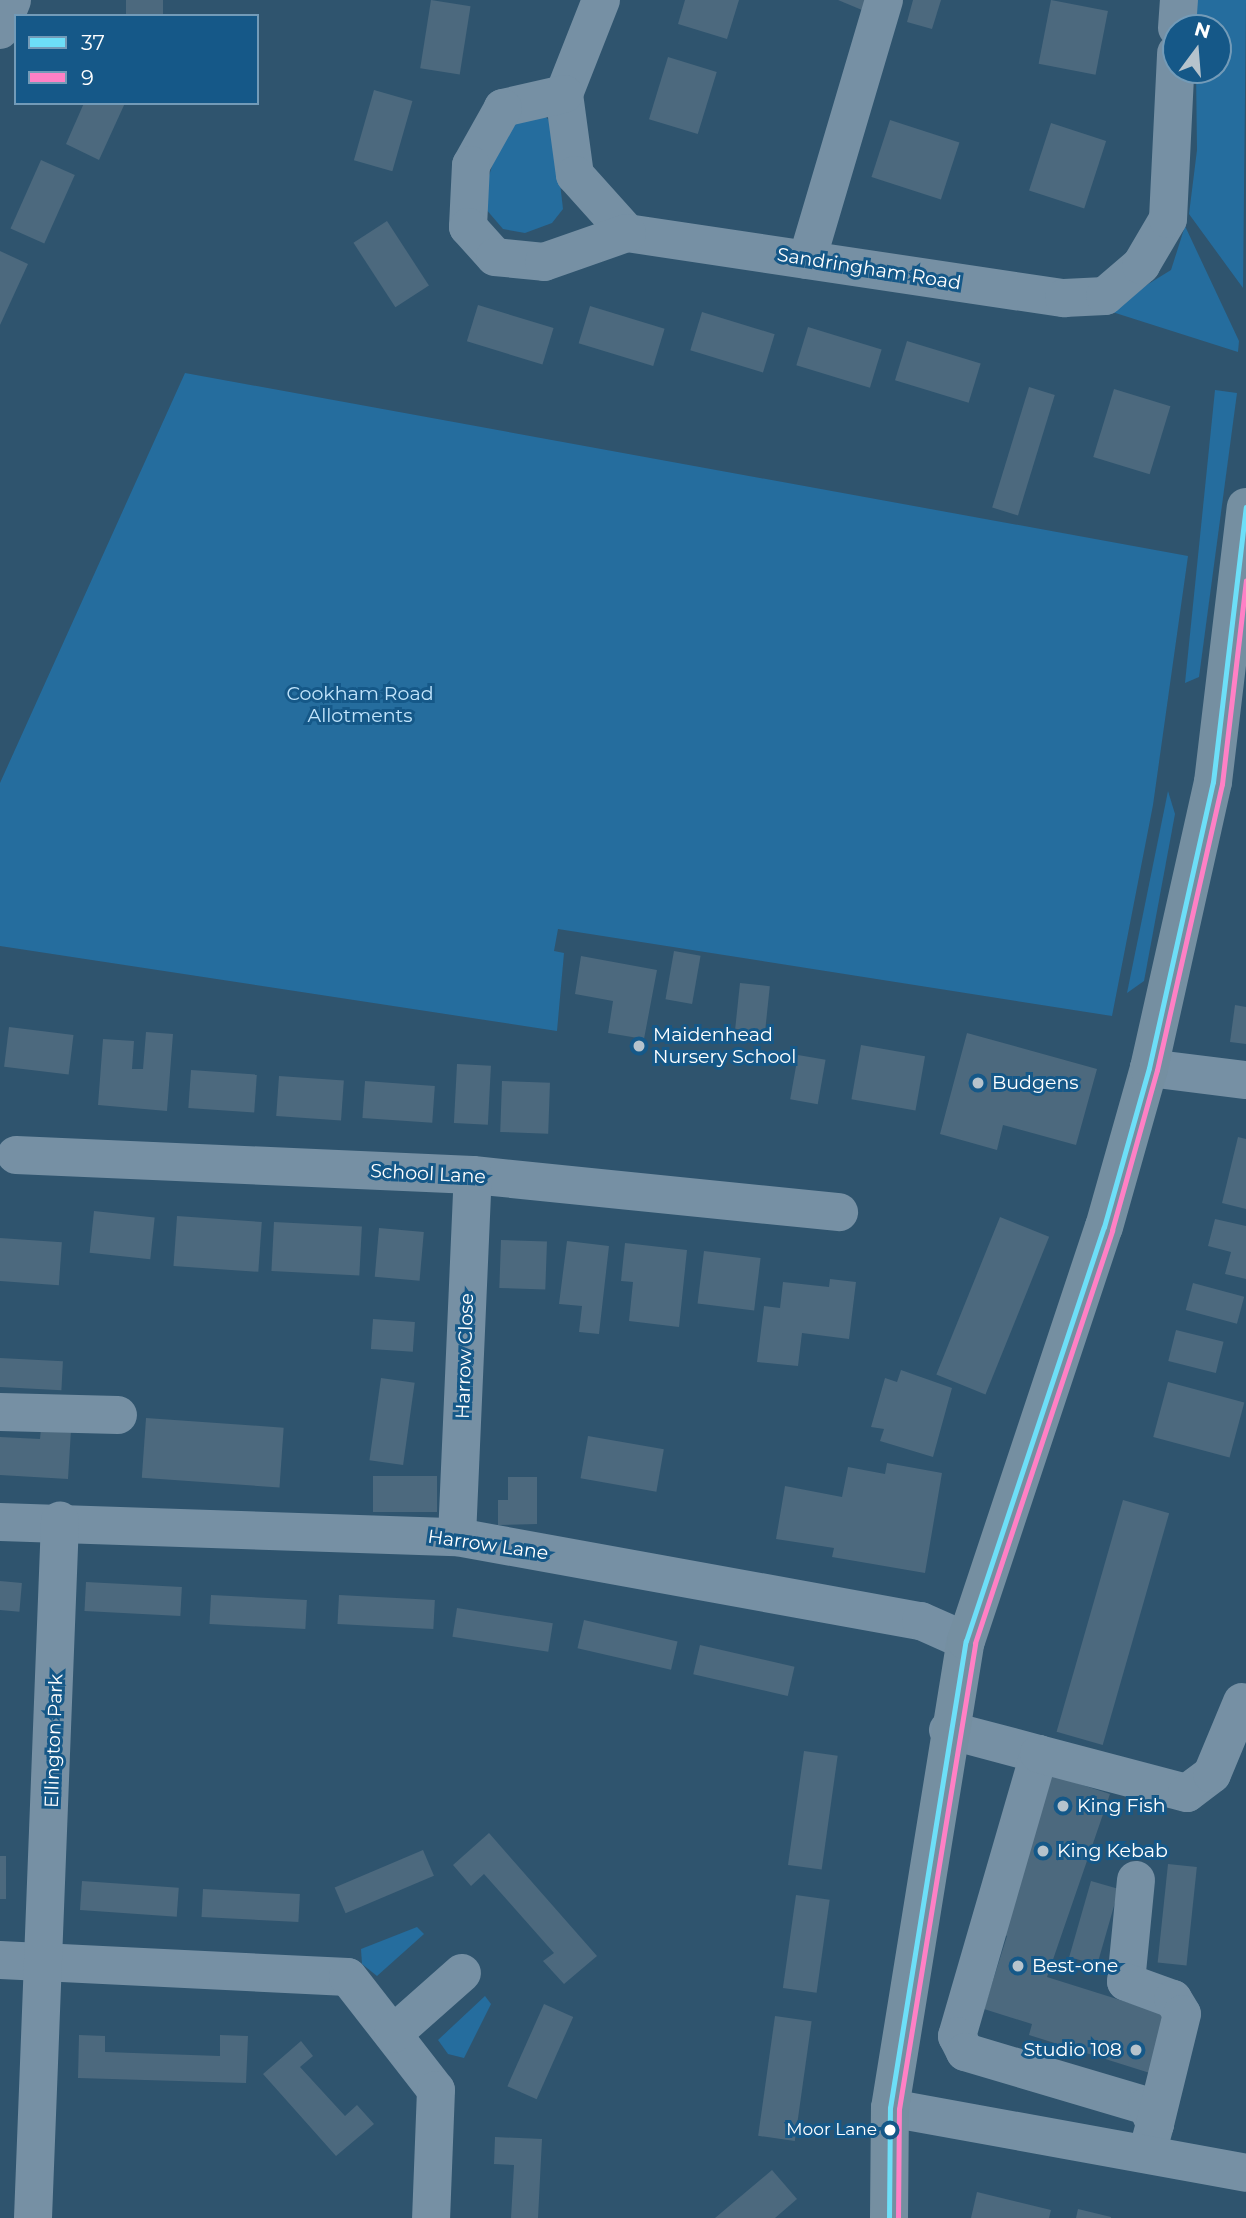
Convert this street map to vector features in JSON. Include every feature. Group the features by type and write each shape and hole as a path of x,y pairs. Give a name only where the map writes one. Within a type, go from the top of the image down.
{"main road":[{"path":"889,2218 890,2108 948,1730 966,1641 1104,1227 1149,1068 1213,782 1242,602 1246,507"}],"street":[{"path":"0,30 12,0 6,0"},
{"path":"564,94 503,108 471,165 468,227 495,257 544,262 627,233 575,175 564,94 601,0"},
{"path":"807,260 884,0"},
{"name":"Sandringham Road","path":"627,233 1063,299 1105,296 1141,265 1168,219 1175,84"},
{"path":"1149,1068 1246,1080"},
{"name":"School Lane","path":"16,1155 473,1175 839,1212"},
{"name":"Harrow Close","path":"457,1537 473,1175"},
{"path":"0,1412 118,1415"},
{"name":"Harrow Lane","path":"0,1522 60,1521 457,1537 921,1620 966,1641"},
{"name":"Ellington Park","path":"33,2218 47,1960 60,1521"},
{"path":"948,1730 1187,1793 1212,1774 1242,1702"},
{"path":"1039,1754 957,2036 965,2052 1147,2106 1151,2139"},
{"path":"1136,1880 1126,1982 1172,1999 1182,2014 1151,2139"},
{"path":"0,1960 47,1960 348,1977 436,2090 431,2218"},
{"path":"393,2034 462,1973"},
{"path":"890,2108 1151,2139 1246,2173"}],"green space":[{"path":"1195,0 1246,0 1243,288 1189,214 1197,150 1196,84 1232,84 1232,14 1195,14"},
{"path":"538,111 553,123 563,209 552,223 525,233 503,229 485,208 488,179 505,125"},
{"path":"1185,226 1239,341 1238,352 1106,310 1171,270"},
{"name":"Cookham Road Allotments","path":"185,373 1188,556 1153,805 1112,1016 558,929 554,951 564,953 557,1031 0,946 0,783"},
{"path":"1215,390 1237,393 1199,677 1185,683"},
{"path":"1168,791 1175,814 1144,981 1127,993"},
{"path":"417,1927 424,1934 377,1976 362,1964 361,1949"},
{"path":"485,1996 491,2004 464,2058 448,2054 438,2040"}],"building":[{"path":"126,0 163,0 163,14 126,14"},
{"path":"431,0 471,6 460,74 420,68"},
{"path":"685,0 739,0 727,39 678,24"},
{"path":"838,0 866,0 862,10"},
{"path":"913,0 941,0 932,29 907,22"},
{"path":"1051,0 1108,11 1096,75 1039,64"},
{"path":"668,57 717,72 698,134 649,119"},
{"path":"374,90 412,101 392,171 354,160"},
{"path":"83,105 124,105 99,160 66,144"},
{"path":"890,120 959,143 941,200 871,177"},
{"path":"1051,123 1106,141 1084,208 1029,191"},
{"path":"41,160 75,175 44,244 10,229"},
{"path":"387,221 429,286 395,307 353,243"},
{"path":"0,251 28,264 0,325"},
{"path":"478,305 554,328 542,364 467,341"},
{"path":"590,306 665,329 653,366 579,343"},
{"path":"702,312 775,334 763,372 690,350"},
{"path":"808,327 882,350 870,388 796,365"},
{"path":"907,341 981,364 969,403 895,380"},
{"path":"1029,387 1055,395 1018,515 992,507"},
{"path":"1114,389 1170,406 1150,474 1093,457"},
{"path":"674,951 701,956 692,1004 665,999"},
{"path":"581,956 657,970 644,1039 608,1033 613,1001 575,994"},
{"path":"740,983 770,986 765,1032 735,1029"},
{"path":"1235,1005 1246,1007 1246,1044 1230,1042"},
{"path":"9,1027 74,1035 69,1075 4,1067"},
{"path":"146,1032 173,1034 167,1111 98,1105 103,1039 134,1041 132,1069 143,1069"},
{"path":"967,1033 1097,1069 1076,1145 1003,1125 997,1150 940,1134"},
{"path":"861,1045 925,1056 915,1110 851,1099"},
{"path":"798,1055 826,1060 818,1104 790,1099"},
{"path":"457,1064 491,1066 488,1125 454,1123"},
{"path":"191,1070 257,1075 254,1113 188,1108"},
{"path":"279,1076 344,1081 341,1120 276,1116"},
{"path":"365,1081 435,1086 432,1123 362,1118"},
{"path":"502,1081 550,1083 548,1134 500,1132"},
{"path":"1238,1137 1246,1139 1246,1209 1222,1203"},
{"path":"94,1211 155,1217 150,1259 90,1253"},
{"path":"177,1216 262,1222 258,1272 174,1266"},
{"path":"1000,1217 1049,1237 985,1394 936,1375"},
{"path":"1215,1219 1246,1226 1246,1279 1225,1274 1231,1252 1208,1246"},
{"path":"274,1222 362,1227 359,1276 271,1271"},
{"path":"379,1228 424,1232 420,1281 375,1277"},
{"path":"0,1238 62,1242 59,1285 0,1281"},
{"path":"501,1240 547,1242 545,1290 499,1288"},
{"path":"567,1241 609,1246 599,1334 579,1332 582,1306 559,1304"},
{"path":"625,1243 687,1250 679,1327 629,1321 633,1282 621,1281"},
{"path":"704,1251 761,1258 754,1311 698,1304"},
{"path":"830,1279 856,1282 849,1339 802,1333 798,1366 757,1362 764,1306 780,1308 783,1282 829,1287"},
{"path":"1193,1283 1244,1297 1237,1324 1186,1310"},
{"path":"373,1319 415,1322 413,1352 371,1349"},
{"path":"1176,1330 1224,1342 1216,1373 1168,1361"},
{"path":"0,1358 63,1361 61,1390 0,1387"},
{"path":"901,1370 952,1388 933,1457 880,1441 884,1429 871,1427 885,1378 897,1382"},
{"path":"381,1378 415,1383 403,1465 369,1460"},
{"path":"1168,1382 1244,1402 1230,1458 1153,1437"},
{"path":"146,1418 284,1428 279,1487 142,1478"},
{"path":"41,1428 71,1430 68,1479 0,1475 0,1437 40,1439"},
{"path":"588,1436 664,1449 656,1492 581,1478"},
{"path":"887,1463 942,1473 925,1573 832,1557 834,1548 776,1539 785,1486 842,1497 848,1467 885,1474"},
{"path":"373,1476 437,1476 437,1512 373,1512"},
{"path":"508,1477 537,1477 537,1524 498,1525 498,1500 508,1500"},
{"path":"1123,1500 1169,1513 1103,1745 1057,1732"},
{"path":"0,1581 22,1583 19,1612 0,1610"},
{"path":"86,1582 182,1587 180,1616 84,1611"},
{"path":"211,1595 307,1600 305,1629 209,1624"},
{"path":"339,1595 435,1600 433,1629 337,1624"},
{"path":"457,1608 553,1623 548,1652 452,1637"},
{"path":"584,1620 678,1642 671,1670 577,1648"},
{"path":"700,1645 795,1667 788,1696 693,1674"},
{"path":"804,1751 838,1756 822,1870 788,1865"},
{"path":"1049,1774 1110,1794 1047,1977 1171,2016 1153,2074 1029,2035 1032,2024 984,2009 1007,1936 1000,1933"},
{"path":"489,1833 597,1956 564,1984 543,1961 554,1953 484,1874 471,1886 453,1865"},
{"path":"423,1850 434,1876 346,1913 335,1888"},
{"path":"0,1856 6,1856 6,1899 0,1899"},
{"path":"1168,1864 1197,1867 1186,1965 1158,1962"},
{"path":"82,1881 179,1888 177,1917 80,1910"},
{"path":"1091,1881 1119,1889 1097,1965 1069,1957"},
{"path":"203,1889 300,1894 298,1922 202,1917"},
{"path":"796,1895 830,1900 817,1993 783,1988"},
{"path":"544,2004 573,2017 537,2099 507,2086"},
{"path":"775,2016 812,2021 795,2141 758,2136"},
{"path":"79,2035 105,2036 105,2052 220,2056 220,2035 248,2036 246,2083 78,2078"},
{"path":"301,2041 313,2056 300,2067 345,2116 357,2105 374,2124 336,2156 263,2074"},
{"path":"495,2137 542,2139 538,2218 511,2218 514,2165 494,2164"},
{"path":"772,2170 797,2199 775,2218 715,2218"},
{"path":"977,2192 1051,2210 1049,2218 971,2218"},
{"path":"1078,2209 1111,2217 1111,2218 1076,2218"}],"transit line":[{"name":"37","path":"889,2218 890,2108 966,1641 1104,1227 1149,1068 1213,782 1246,507"},
{"name":"9","path":"898,2218 899,2109 975,1643 1112,1230 1157,1070 1222,784 1246,580"}],"place":[{"name":"Maidenhead Nursery School","path":"639,1046"},
{"name":"Budgens","path":"978,1083"},
{"name":"King Fish","path":"1063,1806"},
{"name":"King Kebab","path":"1043,1851"},
{"name":"Best-one","path":"1018,1966"},
{"name":"Studio 108","path":"1136,2050"},
{"name":"Moor Lane","path":"890,2130"}]}
